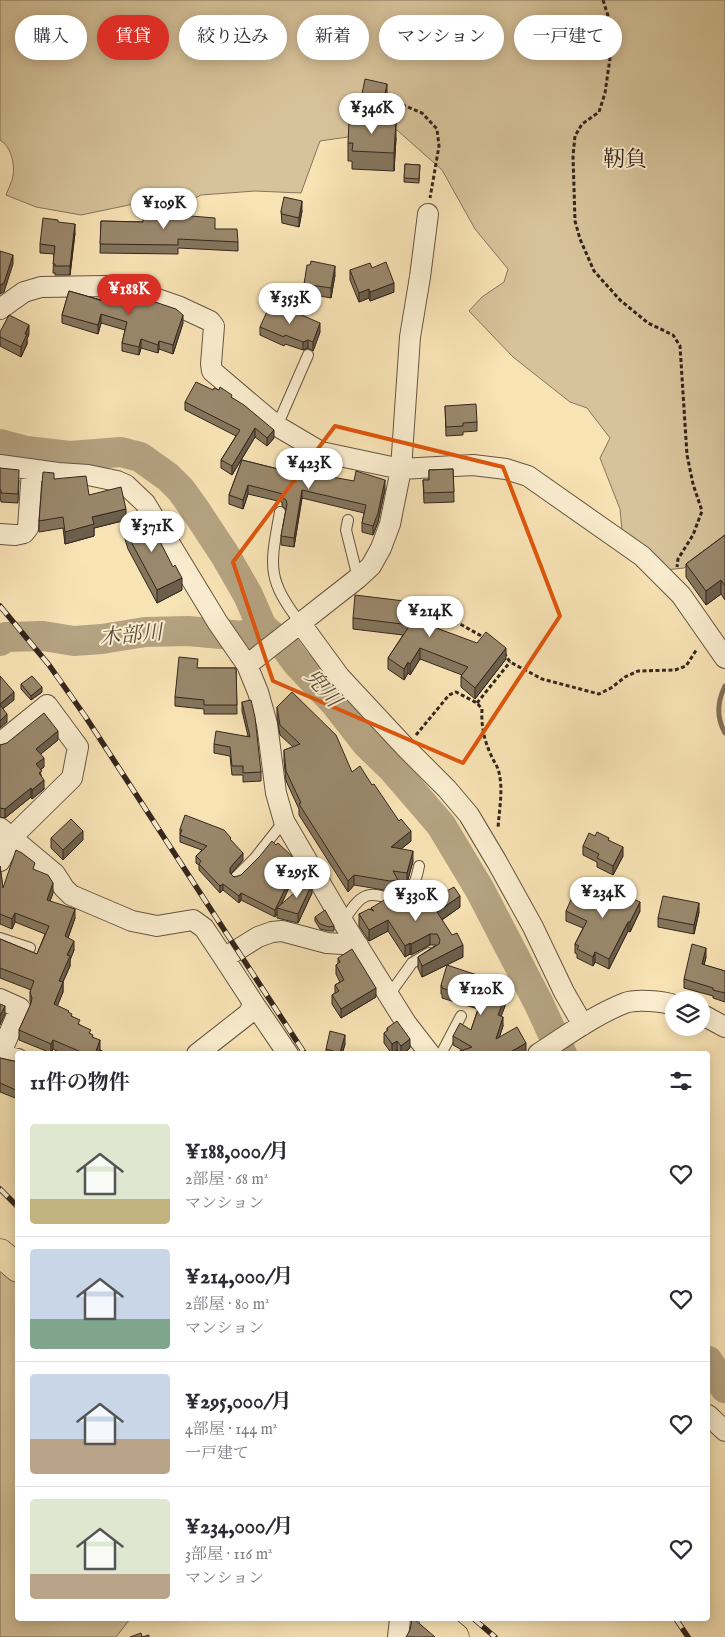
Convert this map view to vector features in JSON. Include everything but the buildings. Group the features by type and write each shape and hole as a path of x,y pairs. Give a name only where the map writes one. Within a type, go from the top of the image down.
{"highway":[{"path":"0,1253 15,1266"},
{"path":"435,1621 455,1637"}],"street":[{"path":"250,662 298,627 358,578 371,566 381,548 390,524 401,469 410,337 428,214"},
{"path":"0,309 24,292 41,286 106,286 137,292 210,320 214,326 212,371 277,426 321,452 401,469 473,465 506,469 528,476 642,556 676,590 725,658"},
{"path":"0,465 117,481 136,492 145,503 232,645 250,662 267,724 276,793 284,821 343,922 406,1023 428,1051"},
{"path":"0,534 15,535 24,533 28,528 32,470"},
{"path":"298,627 339,676 447,789 469,815 533,927 564,992 578,1028"},
{"path":"0,743 47,705 78,747 72,778 6,832 0,861"},
{"path":"6,832 55,874 71,895 93,902 132,921 157,926 192,920 204,928 286,1051"},
{"path":"224,958 258,937 277,931 327,943 358,945"},
{"path":"0,999 20,1008 0,1055 15,1058"},
{"path":"543,1051 578,1028 626,1002 665,1002"},
{"path":"201,1051 248,1014 254,1004"},
{"path":"710,1018 725,1026"},
{"path":"710,1417 725,1432"},
{"path":"398,1637 400,1621"}],"lane":[{"path":"277,426 308,355"},
{"path":"280,512 272,557 273,570 277,588 298,627"},
{"path":"348,520 346,530 358,578"},
{"path":"236,877 255,858 284,821"},
{"path":"343,922 360,899 367,895 391,898 406,896 417,878 419,866"},
{"path":"0,938 30,948"},
{"path":"389,995 412,964 433,951"},
{"path":"442,1051 461,1016"}],"path":[{"path":"603,0 610,22 612,44 605,93 599,112 582,124 575,136 573,156 575,221 594,271 620,300 648,323 673,335 680,346 687,455 693,484 702,511 693,535 678,559 676,590"},
{"path":"396,102 422,113 437,129 439,146 428,214"},
{"path":"396,607 431,612 460,624 492,643"},
{"path":"498,648 510,662 542,679 599,694 638,671 675,670 686,666 693,654 710,635"},
{"path":"477,703 510,662"},
{"path":"406,748 449,695 456,692 477,703 482,709 481,721 484,737 498,768 500,782 497,862"}],"highlighted area":[{"path":"335,426 503,467 560,616 463,763 273,681 233,562"}],"shaded area":[{"path":"0,0 725,0 725,541 711,548 684,568 665,570 622,531 620,509 600,458 610,438 587,408 570,402 513,357 469,311 482,297 504,282 508,269 475,229 442,170 397,130 320,141 301,193 255,191 201,195 178,207 153,200 81,215 36,207 6,195 12,178 13,166 7,146 0,140"},
{"path":"0,1269 3,1269 15,1280 15,1621 128,1621 116,1637 0,1637"}],"waterway":[{"name":"兜川","path":"0,444 26,451 70,456 121,452 140,457 168,477 181,490 225,555 248,595 262,627 286,648 297,663 335,703 367,744 392,768 441,825 480,890 539,1004 561,1051"},
{"name":"木部川","path":"0,641 6,637 43,636 74,641 102,639 145,632 188,631 243,636 262,627"},
{"path":"725,686 720,698 719,710 720,721 725,733"},
{"name":"兜川","path":"710,1364 725,1388"}],"railway":[{"path":"0,606 49,665 85,716 303,1051"},
{"path":"0,1189 15,1204"},
{"path":"476,1621 495,1637"},
{"path":"677,1621 688,1637"}],"district":[{"name":"靭負","path":"625,160"}]}
